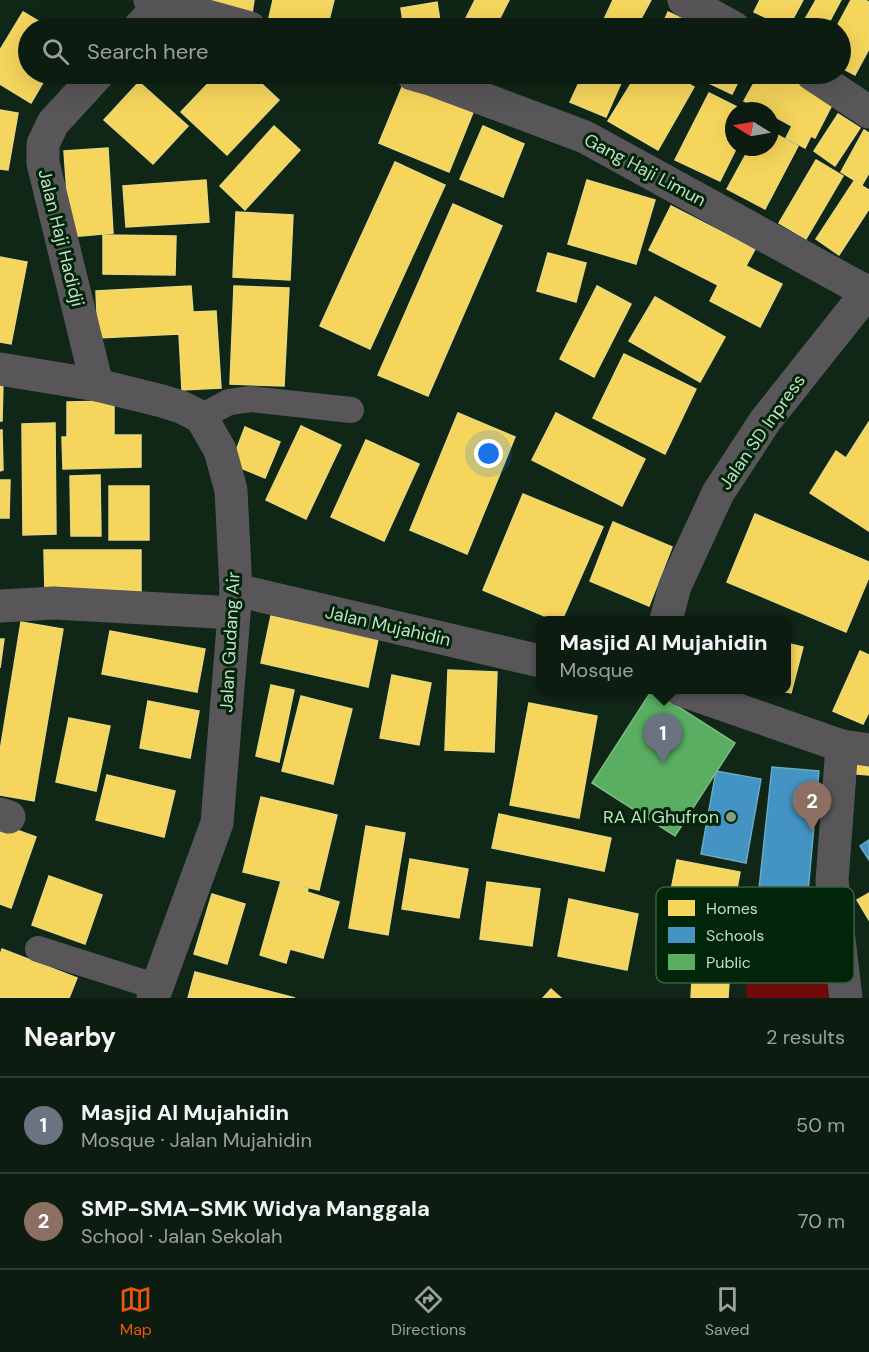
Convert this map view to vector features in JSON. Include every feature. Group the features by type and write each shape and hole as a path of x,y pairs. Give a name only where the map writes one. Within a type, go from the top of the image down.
{"street":[{"path":"684,0 716,18"},
{"path":"146,18 157,2 214,18"},
{"name":"Jalan Haji Hadidji","path":"89,84 54,123 43,144 43,163 97,385"},
{"name":"Gang Haji Limun","path":"444,84 585,137 868,291"},
{"path":"827,84 869,112"},
{"name":"Jalan SD Inpress","path":"667,616 675,586 718,494 765,421 868,291"},
{"path":"0,369 97,385 162,401 201,417"},
{"name":"Jalan Gudang Air","path":"155,992 218,823 235,601 231,490 220,450 201,417"},
{"name":"Jalan Mujahidin","path":"0,606 54,603 235,601 536,660"},
{"path":"693,694 855,748 833,887"},
{"path":"844,983 846,998"}],"lane":[{"path":"201,417 229,402 251,399 351,410"},
{"path":"38,949 155,992"}],"shaded area":[{"path":"746,983 830,983 831,998 747,998"}],"building: Homes":[{"path":"194,0 254,0 252,13"},
{"path":"273,0 334,0 330,18 269,18"},
{"path":"475,0 509,0 500,18 466,18"},
{"path":"613,0 651,0 641,18 605,18"},
{"path":"760,0 803,0 793,18 767,18 754,12"},
{"path":"816,0 841,0 831,18 806,18"},
{"path":"851,0 869,2 869,49 855,75 851,73 851,18 841,18"},
{"path":"437,2 439,18 402,18 401,8"},
{"path":"23,12 33,18 19,18"},
{"path":"668,12 681,18 665,18"},
{"path":"18,20 18,84 42,84 31,103 0,84 0,50"},
{"path":"137,84 141,84 188,126 153,164 104,120"},
{"path":"208,84 262,84 279,100 227,155 181,112"},
{"path":"403,84 414,84 474,110 449,172 379,143"},
{"path":"578,84 621,84 606,117 570,102"},
{"path":"631,84 689,84 694,87 658,150 608,121"},
{"path":"711,84 737,84 732,94"},
{"path":"753,84 806,84 835,99 815,138 811,136 805,148 786,138 792,126 779,119 779,102 744,101"},
{"path":"709,93 727,102 725,102 725,156 732,156 720,181 675,160"},
{"path":"0,110 18,113 8,170 0,169"},
{"path":"838,114 860,128 835,166 814,151"},
{"path":"274,126 300,150 245,210 220,186"},
{"path":"483,126 524,144 503,197 460,179"},
{"path":"864,130 869,133 869,173 862,185 841,172"},
{"path":"779,136 798,146 765,209 727,189 745,156 779,156"},
{"path":"108,148 113,233 70,237 64,151"},
{"path":"816,160 843,176 806,239 779,223"},
{"path":"395,162 445,185 370,349 320,326"},
{"path":"206,180 209,222 126,227 123,186"},
{"path":"587,180 655,200 636,264 568,244"},
{"path":"854,181 869,190 869,209 839,255 816,239"},
{"path":"453,204 502,226 428,396 378,375"},
{"path":"671,206 755,249 746,266 782,284 760,327 710,301 718,285 649,250"},
{"path":"236,212 293,215 290,280 233,277"},
{"path":"103,235 176,236 175,275 103,274"},
{"path":"548,253 586,263 576,302 537,291"},
{"path":"0,257 27,262 11,344 0,342"},
{"path":"191,286 193,312 216,311 221,388 182,390 179,334 98,338 96,291"},
{"path":"234,286 289,288 284,386 230,384"},
{"path":"597,286 631,304 594,377 560,359"},
{"path":"655,297 725,337 700,382 629,341"},
{"path":"624,354 696,389 665,454 593,418"},
{"path":"0,381 3,381 2,421 0,421"},
{"path":"114,401 114,435 141,435 141,467 63,469 62,437 67,437 67,402"},
{"path":"458,413 515,437 467,554 410,530"},
{"path":"556,413 645,459 622,506 532,460"},
{"path":"869,422 869,531 810,493 836,451 846,458"},
{"path":"55,423 56,534 23,535 22,424"},
{"path":"301,426 341,445 306,519 266,500"},
{"path":"245,427 280,442 265,478 231,464"},
{"path":"0,430 2,430 3,470 0,471"},
{"path":"366,440 419,464 384,541 331,517"},
{"path":"100,475 101,536 71,536 70,476"},
{"path":"0,480 10,480 9,518 0,518"},
{"path":"109,486 149,486 149,540 109,540"},
{"path":"523,494 603,527 564,616 545,616 483,590"},
{"path":"755,514 869,562 869,577 846,632 727,582"},
{"path":"613,522 672,547 649,606 590,581"},
{"path":"44,550 141,550 141,593 45,594"},
{"path":"271,616 378,639 368,687 261,663"},
{"path":"21,622 63,629 34,801 0,795 0,751"},
{"path":"110,631 205,649 197,692 102,674"},
{"path":"0,639 4,639 0,668"},
{"path":"791,644 803,647 791,693"},
{"path":"860,651 869,655 869,712 863,724 833,711"},
{"path":"448,670 497,672 494,752 445,750"},
{"path":"392,675 431,683 419,745 380,738"},
{"path":"271,685 294,690 279,762 256,756"},
{"path":"301,696 352,709 333,784 282,771"},
{"path":"148,701 199,711 190,758 140,748"},
{"path":"529,703 597,716 579,818 510,805"},
{"path":"69,718 110,726 96,791 56,782"},
{"path":"869,755 869,775 844,773"},
{"path":"107,775 175,791 164,837 96,820"},
{"path":"261,797 337,815 319,890 243,872"},
{"path":"499,814 611,838 604,871 492,848"},
{"path":"0,824 36,837 11,908 0,904"},
{"path":"366,826 405,833 388,935 349,928"},
{"path":"410,859 468,869 459,918 402,909"},
{"path":"677,860 740,872 737,887 672,887"},
{"path":"49,876 102,895 85,944 32,925"},
{"path":"281,881 339,902 323,958 290,949 286,963 260,955"},
{"path":"487,882 540,889 532,946 480,939"},
{"path":"869,893 869,920 857,900"},
{"path":"212,894 245,904 227,964 194,954"},
{"path":"569,899 638,914 627,970 558,956"},
{"path":"2,949 77,978 69,998 0,998"},
{"path":"195,972 295,998 188,998"},
{"path":"692,983 729,983 728,998 691,998"},
{"path":"551,989 561,998 543,998"}],"building: Schools":[{"path":"772,767 819,771 808,887 759,887"},
{"name":"RA Al Ghufron","path":"716,771 761,779 746,863 701,854"},
{"path":"869,840 869,860 860,846"}],"building: Public":[{"path":"649,694 658,694 735,743 675,836 592,783"}],"place":[{"name":"Masjid Al Mujahidin","path":"663,763"},
{"name":"RA Al Ghufron","path":"731,817"},
{"name":"SMP-SMA-SMK Widya Manggala","path":"812,831"}]}
